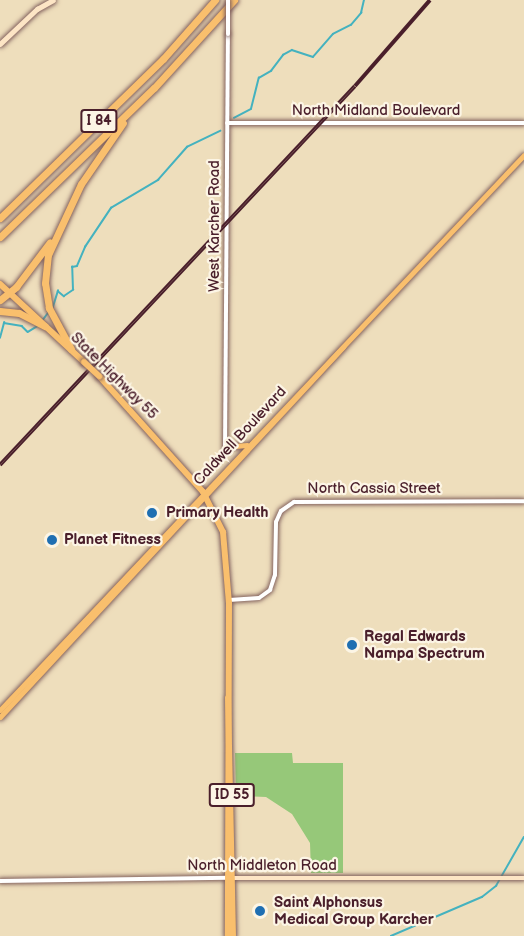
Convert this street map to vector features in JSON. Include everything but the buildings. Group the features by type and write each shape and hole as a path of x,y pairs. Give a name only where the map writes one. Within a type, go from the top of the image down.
{"highway":[{"name":"I 84","path":"0,218 163,58 215,0"},
{"name":"I 84","path":"0,237 154,88 234,0"},
{"name":"ID 55","path":"71,349 58,332 49,308 45,283 48,255 81,184 102,150 154,88"},
{"path":"0,300 40,259 81,184"},
{"name":"State Highway 55","path":"0,284 45,326 58,332"},
{"path":"1,311 19,313 45,326"},
{"name":"State Highway 55","path":"71,349 99,376 205,495"},
{"name":"ID 55","path":"205,495 224,532 229,600 228,698 233,936"},
{"name":"ID 55","path":"228,698 231,711 231,878 228,936"}],"main road":[{"path":"0,44 37,9 53,0"},
{"name":"Caldwell Boulevard","path":"133,570 524,155"},
{"name":"Caldwell Boulevard","path":"205,495 249,444 343,347"},
{"path":"227,441 241,447 249,444"},
{"path":"0,710 133,570"},
{"path":"0,717 133,570"},
{"name":"North Middleton Road","path":"231,878 524,878"}],"street":[{"name":"West Karcher Road","path":"225,452 227,441 228,0"},
{"name":"North Midland Boulevard","path":"227,123 524,123"},
{"name":"North Cassia Street","path":"229,600 259,598 270,590 276,575 276,522 280,511 294,502 524,501"},
{"name":"North Middleton Road","path":"0,881 231,878"}],"green space":[{"path":"235,753 292,753 293,763 343,763 343,873 311,873 310,843 292,814 266,797 236,796"}],"waterway":[{"path":"234,118 251,109 259,78 271,71 283,55 292,50 313,57 333,34 351,25 361,13 364,0"},
{"path":"53,307 58,291 64,296 73,290 72,267 77,266 85,247 111,208 158,180 187,147 220,131"},
{"path":"42,321 48,313"},
{"path":"0,338 4,323 22,326 28,332 39,325"},
{"path":"391,936 482,897 496,886 524,837"}],"railway":[{"path":"0,465 355,86 430,0"}],"place":[{"name":"Primary Health","path":"152,513"},
{"name":"Planet Fitness","path":"52,540"},
{"name":"Regal Edwards Nampa Spectrum","path":"352,645"},
{"name":"Saint Alphonsus Medical Group Karcher","path":"260,911"}]}
